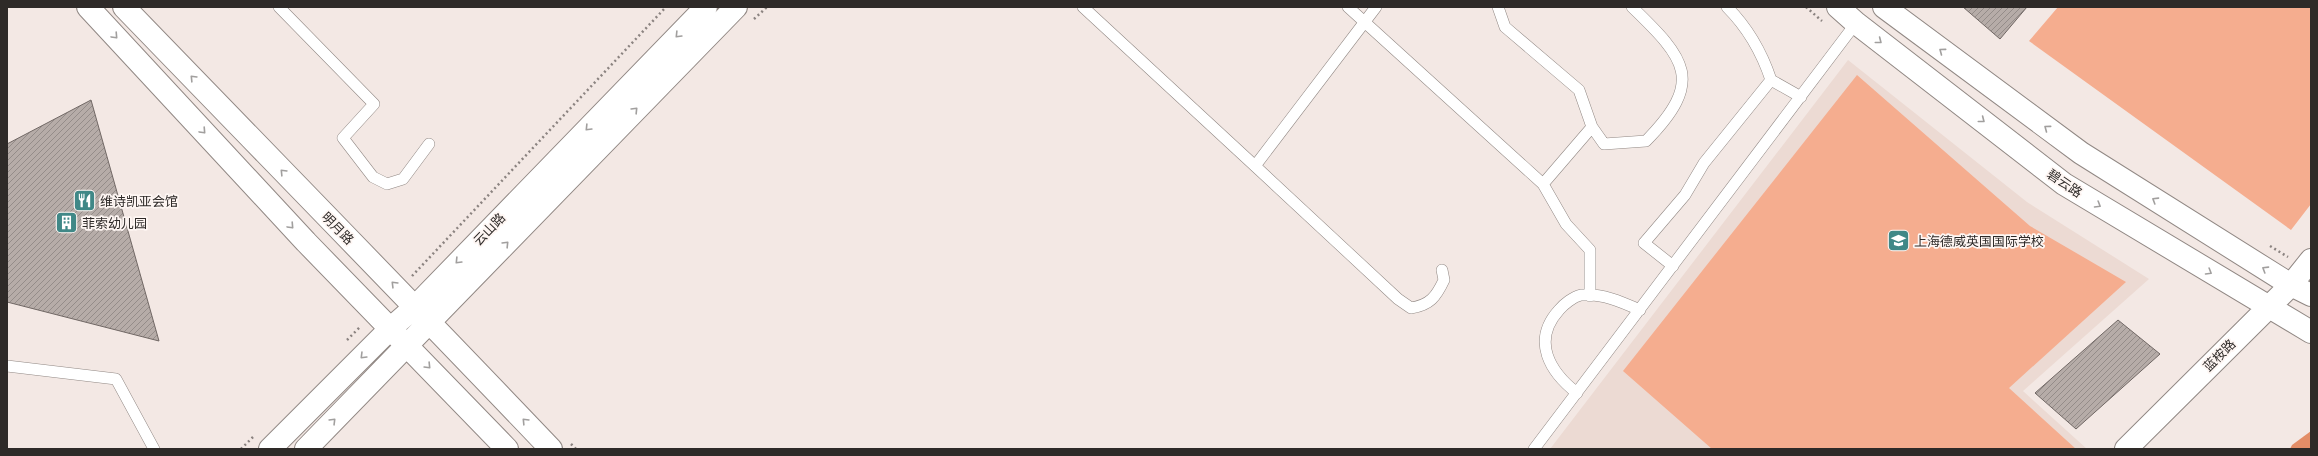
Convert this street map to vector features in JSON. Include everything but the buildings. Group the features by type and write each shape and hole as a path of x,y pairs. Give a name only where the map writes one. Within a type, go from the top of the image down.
{"street":[{"path":"88,7 306,242 376,312 507,449"},
{"name":"明月路","path":"124,7 330,221 400,290 552,449"},
{"name":"云山路","path":"270,449 391,328 415,307 706,7"},
{"name":"云山路","path":"306,449 431,323 736,7"},
{"name":"碧云路","path":"1838,7 1856,23 2064,184 2268,308 2311,332"},
{"path":"1884,7 2081,153 2291,285 2311,295"},
{"name":"蓝桉路","path":"2126,449 2291,285 2308,263"}],"lane":[{"path":"279,7 374,104 343,138 373,177 387,184 403,179 429,144"},
{"path":"1083,7 1398,299 1411,308 1424,306 1438,292 1444,280 1442,270"},
{"path":"1348,7 1543,184 1566,224 1590,250 1590,296"},
{"path":"1255,166 1376,7"},
{"path":"1498,7 1505,27 1579,90 1592,127 1604,144 1646,141 1666,121 1682,91 1682,74 1677,57 1654,29 1632,7"},
{"path":"1727,7 1739,19 1765,62 1771,80 1801,97"},
{"path":"1534,449 1856,23"},
{"path":"1673,266 1644,243 1685,194 1704,163 1771,80"},
{"path":"1543,184 1592,127"},
{"path":"1577,393 1555,372 1547,357 1545,342 1549,324 1558,311 1567,302 1581,295 1608,297 1640,310"},
{"path":"7,366 116,379 154,449"}],"path":[{"path":"400,290 666,7"},
{"path":"2264,242 2308,263"},
{"path":"344,344 376,312"},
{"path":"241,449 257,432"}],"shaded area":[{"path":"2058,7 2311,7 2311,204 2291,230 2029,41"},
{"name":"上海德威英国国际学校","path":"1848,60 2027,202 2149,279 2023,391 2087,449 1550,449"},
{"name":"上海德威英国国际学校","path":"1857,75 2030,226 2126,282 2009,388 2076,449 1712,449 1623,371"},
{"path":"2311,431 2311,449 2290,449 2292,445"}],"place":[{"name":"维诗凯亚会馆","path":"85,201"},
{"name":"菲索幼儿园","path":"66,223"},
{"name":"上海德威英国国际学校","path":"1899,241"}]}
